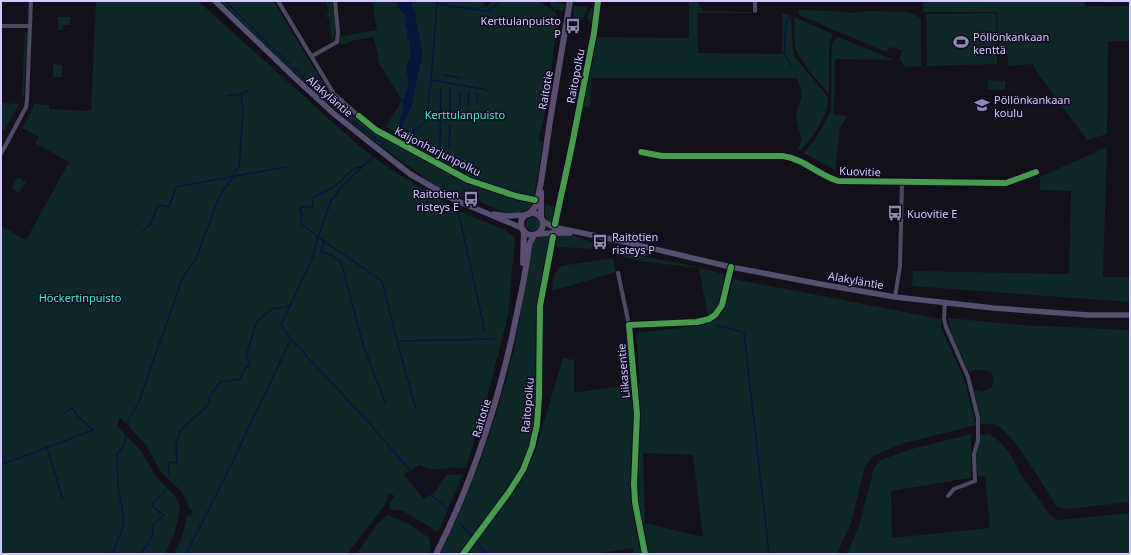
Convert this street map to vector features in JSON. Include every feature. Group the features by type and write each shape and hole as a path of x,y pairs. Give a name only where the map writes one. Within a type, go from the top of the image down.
{"main road":[{"name":"Alakyläntie","path":"215,1 294,77 368,141 425,183 453,199 523,229"},
{"name":"Raitotie","path":"527,215 536,206 541,182 570,1"},
{"name":"Raitotie","path":"541,182 542,219"},
{"name":"Alakyläntie","path":"485,213 506,216 527,215"},
{"path":"536,214 542,219 542,228 535,234 530,235 523,229 522,221 527,215 536,214"},
{"name":"Alakyläntie","path":"542,219 553,227 584,234 731,266 895,297 945,303 1088,314 1130,315"},
{"name":"Raitotie","path":"523,229 523,280"},
{"name":"Alakyläntie","path":"535,234 552,232 584,234"},
{"name":"Raitotie","path":"436,554 452,523 484,441 507,361 529,245 535,234"}],"street":[{"path":"1,154 26,107 31,1"},
{"path":"278,1 334,94 359,116"},
{"path":"312,56 337,42 338,32 335,1"},
{"path":"755,1 755,11"},
{"path":"1,26 30,26"},
{"name":"Kuovitie","path":"641,152 662,156 783,156 800,160 828,178 838,181 1006,183 1036,172"},
{"path":"895,297 900,266 902,182"},
{"path":"629,325 698,322 709,319 715,315 722,305 731,266"},
{"name":"Liikasentie","path":"618,273 629,325 637,414 634,484 635,502 645,554"},
{"path":"945,303 944,319 946,327 968,377 979,428 974,454 975,481 954,489 948,496"}],"green space":[{"name":"Höckertinpuisto","path":"96,1 198,1 358,145 387,167 457,210 505,230 515,238 508,315 486,402 466,468 434,469 420,465 403,474 424,499 436,491 446,475 463,474 438,532 403,511 390,509 390,502 395,496 389,493 384,506 347,554 174,554 182,537 187,515 191,516 193,512 189,509 187,501 180,490 161,472 146,445 120,417 117,426 141,451 156,477 175,496 179,504 180,511 175,532 165,554 1,554 1,226 26,240 69,162 35,143 39,137 22,128 34,104 49,105 49,109 91,111"},
{"path":"220,1 273,1 331,96 377,133 479,188 532,203 531,207 518,213 507,213 480,202 454,195 434,184 354,125 286,65"},
{"path":"326,1 332,1 335,16 336,32 332,40 329,19 326,16 329,12"},
{"path":"372,1 397,1 398,7 405,14 407,37 410,42 411,57 406,66 409,82 399,126 394,133 386,127 402,100 379,63 374,37 355,40 343,45 339,42 341,35 343,36 377,30"},
{"name":"Kerttulanpuisto","path":"412,1 482,1 486,7 492,1 538,1 556,12 557,25 545,114 538,141 543,142 534,197 479,182 444,166 393,138 400,133 402,124 411,107 421,60 422,50 415,17 416,13 412,9"},
{"path":"550,1 566,5 564,10 552,8"},
{"path":"689,1 697,1 703,11 752,13 698,13 698,53 782,54 782,14 791,16 795,57 828,97 828,104 823,119 801,150 798,149 802,139 798,126 797,115 802,93 797,78 592,78 590,108 583,106 596,37 689,38"},
{"path":"923,1 1083,1 1086,7 1130,6 1130,41 1108,41 1107,134 1087,140 1037,72 1033,64 1008,66 1008,55 999,55 998,39 1007,39 998,38 997,12 923,12"},
{"path":"573,6 587,7 585,15 574,27"},
{"path":"591,8 594,8 595,10 593,27 587,18"},
{"path":"800,10 853,13 867,11 908,12 921,18 921,66 906,67 899,59 903,51 892,47 886,52 799,15 798,12"},
{"name":"Pöllönkankaan kenttä","path":"996,13 997,64 927,66 926,14"},
{"path":"58,17 70,17 70,25 63,25 63,30 58,30"},
{"path":"794,17 833,34 829,44 829,94 809,71 795,49"},
{"path":"25,31 27,33 23,97 22,96"},
{"path":"838,37 894,60 835,59 834,114 847,117 840,128 835,170 804,153 816,138 831,111 832,44"},
{"path":"53,64 62,65 62,77 53,77"},
{"path":"988,80 1005,81 1005,90 988,89"},
{"path":"1,103 19,104 4,131 1,128"},
{"path":"1107,147 1103,277 1130,277 1130,302 912,286 913,271 1069,274 1071,191 1040,190 1040,177"},
{"path":"18,177 26,182 19,193 11,188"},
{"path":"545,204 554,206 556,210 553,224 547,221 545,215"},
{"path":"530,217 536,217 540,221 540,227 536,231 530,231 526,227 526,221"},
{"path":"551,235 538,301 538,396 535,424 530,447 514,481 460,554 440,554 475,476 502,395 516,340 530,250 534,240 542,236"},
{"path":"555,235 578,237 597,245 597,249 558,247 554,245"},
{"path":"620,253 697,267 723,274 724,292 722,298 716,309 708,317 699,268 639,261 620,256"},
{"path":"613,258 616,272 552,291 553,276 561,266"},
{"path":"733,279 941,319 941,328 964,378 976,425 904,443 873,456 865,466 852,520 837,554 634,554 633,548 594,554 465,554 534,456 563,358 574,360 574,393 640,383 636,333 705,325 713,321 722,311 728,300","holes":["643,453 693,455 703,537 645,523"]},
{"path":"948,318 1021,325 1130,330 1130,502 1068,509 1057,507 1029,462 1011,438 996,425 981,424 974,390 982,392 992,387 994,381 991,372 986,370 973,370 970,374 949,327"},
{"path":"971,434 971,478 891,491 892,538 990,528 985,476 978,477 976,454 980,435 989,434 999,441 1011,455 1021,475 1050,515 1056,519 1059,520 1130,513 1130,554 847,554 860,523 874,468 881,460 908,450"},
{"path":"388,515 407,523 430,538 430,550 428,554 357,554 377,524"}],"water":[{"path":"397,1 412,1 412,9 416,13 415,17 422,50 411,107 402,124 400,133 394,137 391,136 399,126 404,108 402,104 409,82 406,66 411,57 410,42 407,37 407,29 405,25 405,14 398,7"}],"waterway":[{"path":"225,1 310,84 352,120 383,143"},
{"path":"400,133 415,130 426,122 437,4 435,1"},
{"path":"437,4 486,11 490,10 501,1"},
{"path":"789,17 786,22 784,54 791,65"},
{"path":"444,75 461,78"},
{"path":"432,80 487,90"},
{"path":"440,151 441,87"},
{"path":"450,89 450,115"},
{"path":"227,96 241,94 248,91"},
{"path":"460,92 460,110"},
{"path":"468,105 469,92"},
{"path":"127,428 128,421 139,401 183,277 196,259 219,197 239,167 243,112 241,94"},
{"path":"477,94 477,102"},
{"path":"449,146 450,125"},
{"path":"381,146 388,140"},
{"path":"169,476 169,462 177,463 176,443 181,430 210,403 209,397 220,382 240,379 244,370 250,364 246,356 257,321 272,309 290,306 313,256 331,201 344,184 375,155"},
{"path":"363,166 353,169 335,186 314,197 312,208 306,206 299,209 302,213 301,223 318,237 382,281 416,409"},
{"path":"143,231 150,225 158,205 169,207 176,187 285,167"},
{"path":"458,210 485,331"},
{"path":"324,241 321,252 331,255 341,262 364,348 385,402"},
{"path":"186,554 230,467 291,339 281,325 290,306"},
{"path":"716,325 744,333 769,554"},
{"path":"291,339 371,425 430,494 450,511"},
{"path":"398,341 494,339"},
{"path":"1,464 93,430 72,408 64,413"},
{"path":"112,554 124,521 118,486 117,454 123,447 126,434"},
{"path":"47,448 63,500"},
{"path":"141,554 153,535 153,525 164,515 152,506 154,501 165,493 166,489"},
{"path":"460,523 472,537"},
{"path":"475,540 487,554"}],"cycle path":[{"name":"Raitopolku","path":"555,224 594,33 598,1"},
{"name":"Kaijonharjunpolku","path":"359,116 376,130 468,180 516,196 535,200"},
{"path":"641,152 662,156 783,156 798,160 838,181 1006,183 1036,172"},
{"name":"Raitopolku","path":"463,554 509,492 523,470 532,447 537,425 539,396 540,306 553,237"},
{"path":"645,554 635,502 634,484 637,414 629,325 697,322 709,319 715,315 722,305 731,267"}],"place":[{"name":"Kerttulanpuisto P","path":"573,26"},
{"name":"Pöllönkankaan kenttä","path":"961,42"},
{"name":"Pöllönkankaan koulu","path":"982,105"},
{"name":"Raitotien risteys E","path":"471,199"},
{"name":"Kuovitie E","path":"895,213"},
{"name":"Raitotien risteys P","path":"600,242"}]}
